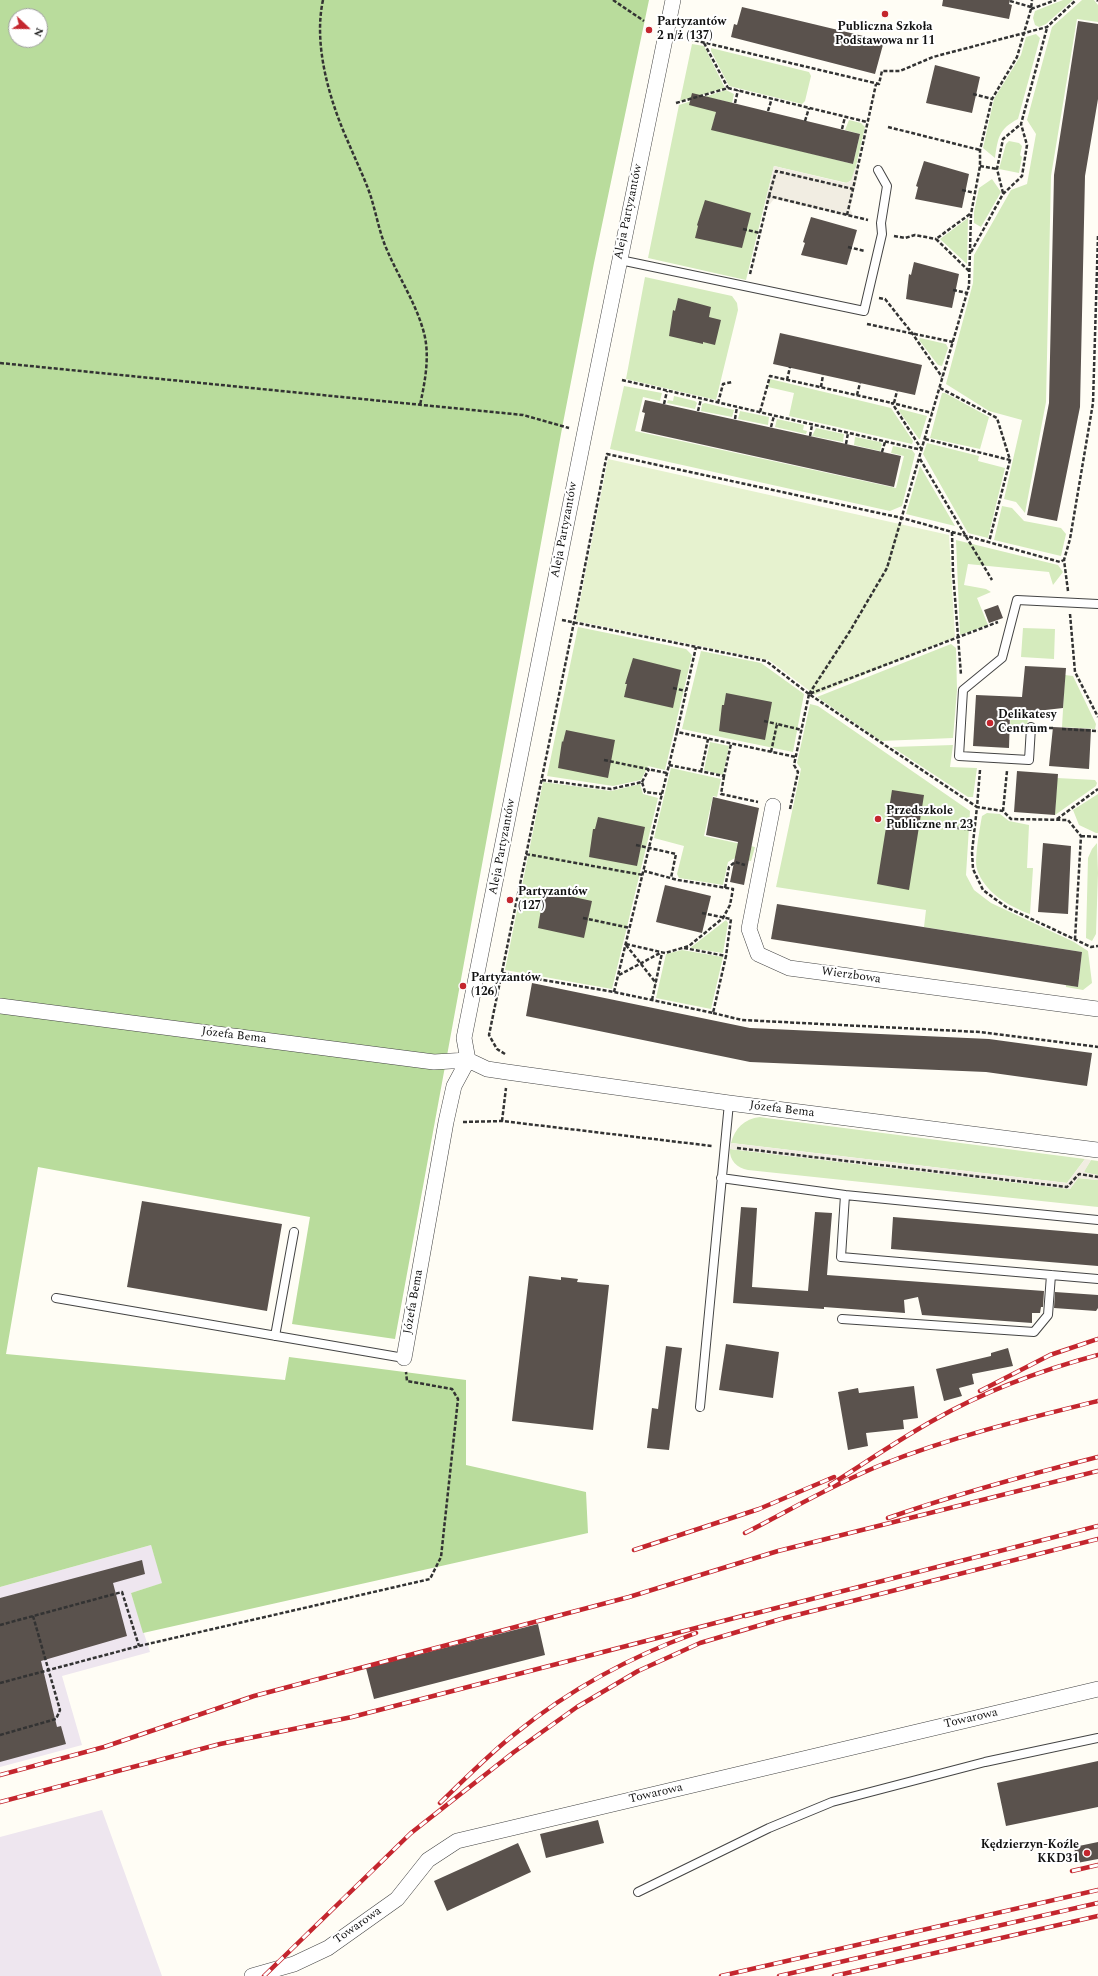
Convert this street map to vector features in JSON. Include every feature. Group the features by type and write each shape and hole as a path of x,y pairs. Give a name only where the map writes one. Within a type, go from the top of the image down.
{"street":[{"name":"Aleja Partyzantów","path":"468,1060 464,1038 673,0"},
{"name":"Wierzbowa","path":"768,804 749,929 758,954 789,968 1098,1009"},
{"name":"Józefa Bema","path":"0,1006 434,1062 468,1060 487,1069 507,1072 728,1103 1098,1150"},
{"name":"Józefa Bema","path":"404,1358 446,1122 454,1086 468,1060"},
{"name":"Towarowa","path":"252,1976 294,1964 328,1948 397,1899 428,1860 457,1841 1098,1689"}],"lane":[{"path":"620,260 864,311 882,234 880,223 888,186 878,170"},
{"path":"1031,727 1028,760 959,756 963,690 1002,658 1017,600 1098,604"},
{"path":"700,1407 728,1103"},
{"path":"721,1178 845,1195 1098,1220"},
{"path":"845,1195 841,1257 1098,1279"},
{"path":"275,1336 294,1232"},
{"path":"842,1319 1034,1332 1048,1315 1052,1276"},
{"path":"56,1298 404,1358"},
{"path":"638,1892 769,1828 832,1802 985,1762 1098,1738"}],"path":[{"path":"322,0 319,17 320,50 331,95 370,195 386,248 416,311 424,334 426,376 420,405"},
{"path":"613,0 644,21"},
{"path":"788,817 798,772 794,765 809,694 850,631 887,568 902,518 967,293 971,214 980,166 980,150 992,99 1016,57 1032,0"},
{"path":"1010,2 1031,8 1056,0"},
{"path":"847,215 876,84 879,84 882,71 900,71 933,57 1047,27 1076,0"},
{"path":"970,254 1003,194 1022,176 1027,145 1021,124 1047,27"},
{"path":"689,39 876,84"},
{"path":"704,43 728,88"},
{"path":"676,103 728,88 867,122"},
{"path":"735,103 738,90"},
{"path":"973,94 992,99"},
{"path":"768,111 772,98"},
{"path":"805,120 809,108"},
{"path":"842,129 844,116"},
{"path":"1003,194 997,169 1003,139 1021,124"},
{"path":"888,128 980,150"},
{"path":"980,166 997,169"},
{"path":"746,287 776,171 853,189"},
{"path":"962,190 975,193"},
{"path":"769,196 880,223"},
{"path":"936,239 971,214"},
{"path":"743,230 760,233"},
{"path":"882,234 905,238 915,235 936,239 969,271"},
{"path":"1098,235 1097,309 1093,403 1070,538 1064,560 1076,672 1098,717"},
{"path":"848,247 878,254"},
{"path":"953,290 967,293"},
{"path":"867,295 885,300 912,333 943,377"},
{"path":"864,311 861,323 953,342"},
{"path":"0,363 523,415 570,428"},
{"path":"787,380 790,367"},
{"path":"820,387 823,374"},
{"path":"760,412 770,376 932,413"},
{"path":"622,380 922,450"},
{"path":"718,402 723,384 732,382"},
{"path":"857,395 860,383"},
{"path":"940,388 997,418 1010,460 989,542"},
{"path":"664,404 667,391"},
{"path":"893,403 897,391"},
{"path":"698,411 701,399"},
{"path":"893,403 922,450"},
{"path":"735,419 738,407"},
{"path":"771,428 774,416"},
{"path":"810,436 812,425"},
{"path":"846,444 848,433"},
{"path":"925,439 1010,460"},
{"path":"882,452 885,442"},
{"path":"502,1121 507,1072 510,1058 497,1049 489,1035 574,622 606,454 902,518 1060,562 1064,560"},
{"path":"919,459 992,580"},
{"path":"952,532 957,639 963,690"},
{"path":"548,618 766,661 809,694 977,808 1003,811 1011,819 1068,820 1081,836 1075,939"},
{"path":"809,694 1002,621 1012,620"},
{"path":"614,992 668,773 696,647"},
{"path":"673,688 686,691"},
{"path":"764,721 802,730"},
{"path":"771,752 777,724"},
{"path":"1062,729 1098,731"},
{"path":"677,732 796,757"},
{"path":"701,772 708,739"},
{"path":"731,744 721,794 768,804"},
{"path":"981,757 972,852 973,869 983,890 1006,907 1091,947 1098,946"},
{"path":"1003,811 1009,759"},
{"path":"604,760 668,773"},
{"path":"669,765 724,776"},
{"path":"649,769 642,782 645,792 662,794"},
{"path":"542,780 611,789 642,782"},
{"path":"1057,820 1098,789"},
{"path":"920,823 974,830"},
{"path":"1081,836 1098,836"},
{"path":"636,845 676,854 671,878"},
{"path":"526,854 733,889 730,905 723,918 689,946 662,952 618,975"},
{"path":"725,888 729,867 735,862 747,865"},
{"path":"702,912 731,919 726,956 713,1013"},
{"path":"583,918 630,928"},
{"path":"626,944 662,952"},
{"path":"626,944 656,983"},
{"path":"684,948 726,956"},
{"path":"652,1000 662,952"},
{"path":"502,973 614,992 742,1020 980,1032 1098,1047"},
{"path":"446,1122 502,1121 1067,1187 1079,1174 1098,1177"},
{"path":"0,1683 139,1646 430,1579 441,1557 458,1399 452,1389 408,1381 404,1358"},
{"path":"0,1625 122,1592 139,1646"},
{"path":"0,1735 56,1719 60,1710 33,1616"}],"shaded area":[{"path":"774,166 845,183 851,181 855,168 859,169 850,209 852,213 851,217 774,199 770,204 765,203"},
{"path":"731,1143 1067,1183 1085,1159 1091,1160 1084,1172 1098,1175 1098,1180 1078,1178 1070,1189 730,1149"},
{"path":"151,1545 163,1583 131,1593 150,1652 62,1676 82,1745 0,1767 0,1587"},
{"path":"102,1810 162,1976 0,1976 0,1837"}],"green space":[{"path":"0,0 649,0 594,263 563,423 395,1339 292,1324 310,1217 38,1167 6,1354 285,1380 289,1357 466,1380 466,1465 586,1492 588,1533 143,1633 131,1593 162,1583 151,1545 0,1587"},
{"path":"1063,0 1073,0 1046,24 1039,27 1035,25 1033,18 1035,11"},
{"path":"1082,0 1094,0 1098,5 1098,22 1077,19 1051,176 1046,402 1025,513 1016,502 1004,499 1022,420 989,411 946,384 973,283 974,255 1011,190 1027,184 1036,134 1027,120 1052,27"},
{"path":"1036,34 1040,38 1018,119 1007,126 1000,134 995,158 983,148 994,99 1021,55 1026,37"},
{"path":"692,44 704,46 725,88 680,101"},
{"path":"711,48 809,72 811,76 805,101 802,104 729,86 711,51"},
{"path":"726,90 734,94 732,103 716,99 716,112 712,129 853,164 860,134 845,130 849,120 861,123 865,127 853,179 847,183 774,166 746,280 648,258 679,105"},
{"path":"1009,141 1019,143 1022,146 1020,155 1022,157 1019,173 999,169 1006,144"},
{"path":"992,179 1001,192 981,227 974,223 974,212 979,188"},
{"path":"968,218 967,264 940,239"},
{"path":"645,277 732,296 737,303 738,310 716,400 626,379"},
{"path":"920,338 946,344 948,348 942,366 938,365 919,340"},
{"path":"770,379 891,408 913,441 912,444 789,416 794,393 768,387"},
{"path":"624,386 662,393 660,401 643,397 635,431 896,488 904,456 891,453 893,446 912,450 915,454 902,506 890,511 610,449"},
{"path":"942,393 945,393 989,417 980,449 930,438"},
{"path":"674,396 695,401 697,403 695,409 667,403 668,400 673,401"},
{"path":"705,403 734,410 732,417 701,411 702,404"},
{"path":"900,409 927,416 920,439 899,411"},
{"path":"740,411 769,417 768,425 738,419"},
{"path":"777,419 804,425 803,430 807,431 806,434 775,427"},
{"path":"816,428 844,434 843,442 812,436"},
{"path":"855,437 880,442 882,444 880,451 854,445"},
{"path":"927,443 979,456 978,461 1005,468 988,538 968,533 923,454"},
{"path":"608,459 949,535 955,637 815,695 769,660 576,621"},
{"path":"920,466 955,526 906,514"},
{"path":"1002,506 1012,508 1024,521 1061,528 1066,534 1061,556 994,540"},
{"path":"956,540 1058,565 1063,572 1053,585 1049,572 968,564 964,585 986,589 991,592 977,598 988,625 960,635"},
{"path":"578,627 686,649 692,655 665,770 648,766 641,780 613,786 547,776"},
{"path":"1023,628 1055,629 1054,659 1021,657"},
{"path":"951,644 956,648 957,690 953,738 881,741 817,697"},
{"path":"701,651 761,663 804,694 793,752 682,729"},
{"path":"1065,675 1073,676 1096,724 1095,729 1062,727"},
{"name":"Przedszkole Publiczne nr 23","path":"810,704 818,706 970,811 966,875 974,890 991,903 1074,942 1088,951 1092,983 1083,990 1066,987 1066,985 1078,987 1082,952 924,927 926,910 776,887 801,769 797,763"},
{"path":"1011,707 1021,708 1021,717 1028,717 1027,728 1010,727"},
{"path":"710,742 729,746 723,775 704,770"},
{"path":"953,745 950,767 977,768 973,797 968,797 892,747"},
{"path":"671,768 721,779 717,797 713,796 704,836 755,847 751,861 735,858 728,862 723,885 679,878 677,874 684,846 654,838"},
{"path":"1057,778 1095,780 1097,783 1096,786 1055,815"},
{"path":"543,782 611,791 640,784 643,794 658,798 612,989 505,970"},
{"path":"1098,794 1098,833 1096,833 1079,825 1073,810"},
{"path":"987,813 1000,814 1009,821 1029,825 1027,868 1033,868 1030,914 1013,907 998,897 985,885 980,877 976,865 977,851 982,816"},
{"path":"1097,843 1098,873 1096,934 1092,941 1086,938 1088,858 1092,849"},
{"path":"726,920 728,923 723,953 690,948"},
{"path":"682,950 723,957 711,1009 656,998 666,954"},
{"path":"760,1117 1085,1159 1067,1183 731,1143 735,1133 741,1125 749,1120"},
{"path":"730,1149 1070,1189 1078,1178 1098,1180 1098,1207 748,1170 734,1163 731,1157"},
{"path":"1091,1160 1098,1161 1098,1175 1085,1173 1084,1171"}],"building":[{"path":"943,0 1010,0 1009,4 1012,5 1009,19 942,6"},
{"path":"742,7 884,41 875,74 731,37 734,24 737,25"},
{"path":"1078,21 1098,24 1098,99 1085,176 1080,407 1057,521 1027,515 1049,403 1054,175"},
{"path":"935,65 980,77 972,113 926,103"},
{"path":"692,93 860,134 853,164 711,130 716,112 689,105"},
{"path":"924,161 969,174 962,208 915,199 918,187 916,186"},
{"path":"705,200 751,213 742,248 695,238 697,225"},
{"path":"811,217 857,230 847,265 801,255 805,243 803,242"},
{"path":"914,262 959,274 952,308 906,299 909,274 911,275"},
{"path":"678,298 711,307 709,317 721,320 715,345 703,342 703,344 669,336 673,310 675,311"},
{"path":"780,333 922,365 915,395 773,364"},
{"path":"645,400 901,456 894,487 641,431 645,413 642,412"},
{"path":"998,605 1003,618 989,623 984,610"},
{"path":"633,658 681,670 673,708 624,697 627,684 625,684"},
{"path":"1025,666 1066,668 1063,708 1010,714 1009,748 973,746 976,695 1022,697"},
{"path":"726,693 772,702 765,740 719,731 722,705 724,705"},
{"path":"1053,727 1091,729 1089,769 1049,766"},
{"path":"566,730 615,740 608,778 558,768 562,741 563,742"},
{"path":"1017,771 1058,774 1055,815 1014,812"},
{"path":"892,790 924,795 909,890 877,884"},
{"path":"713,797 759,808 744,885 730,882 738,842 706,835"},
{"path":"598,817 645,827 637,866 589,857 593,829 595,829"},
{"path":"1043,843 1071,846 1068,914 1038,912"},
{"path":"665,885 711,896 702,933 656,922"},
{"path":"546,891 592,901 584,938 538,928 542,903"},
{"path":"777,904 1082,952 1078,987 771,939"},
{"path":"532,983 750,1028 989,1039 1092,1053 1087,1086 986,1072 750,1062 526,1016"},
{"path":"142,1201 282,1224 267,1311 127,1287"},
{"path":"741,1207 757,1208 752,1287 808,1291 815,1212 832,1213 827,1275 1044,1291 1043,1307 1041,1307 1040,1313 1032,1313 1032,1323 922,1315 918,1297 904,1300 905,1313 824,1307 824,1309 733,1303"},
{"path":"893,1217 1098,1234 1098,1266 891,1249"},
{"path":"529,1276 561,1280 561,1277 578,1279 577,1282 609,1285 593,1430 512,1421"},
{"path":"1055,1292 1098,1295 1098,1308 1096,1311 1054,1308"},
{"path":"726,1344 779,1352 773,1398 719,1390"},
{"path":"666,1346 682,1348 669,1450 647,1448 652,1408 658,1409"},
{"path":"1008,1348 1013,1366 972,1374 974,1384 959,1388 962,1396 944,1401 936,1369 991,1356 991,1353"},
{"path":"914,1386 918,1418 903,1420 904,1429 866,1433 868,1446 848,1450 838,1392 858,1388 859,1393"},
{"path":"142,1560 145,1574 113,1583 127,1636 41,1661 57,1727 61,1726 66,1744 0,1762 0,1598"},
{"path":"538,1624 545,1655 374,1699 366,1668"},
{"path":"1098,1761 1098,1807 1006,1826 997,1783"},
{"path":"598,1820 604,1843 546,1858 540,1834"},
{"name":"Kędzierzyn-Koźle KKD31","path":"1098,1842 1098,1859 1077,1863 1074,1847"},
{"path":"518,1843 531,1872 447,1911 434,1881"}],"railway":[{"path":"980,1391 1050,1355 1098,1339"},
{"path":"830,1485 953,1409 1014,1382 1056,1367 1098,1355"},
{"path":"745,1533 846,1480 907,1455 988,1429 1098,1401"},
{"path":"888,1518 992,1485 1098,1457"},
{"path":"0,1775 104,1747 254,1696 629,1597 778,1551 1098,1471"},
{"path":"634,1550 759,1509 834,1477"},
{"path":"745,1616 1098,1526"},
{"path":"264,1976 411,1833 514,1752 577,1707 638,1671 700,1643 781,1619 1098,1539"},
{"path":"0,1802 220,1744 352,1717 750,1614"},
{"path":"440,1803 506,1741 557,1702 625,1663 696,1633"},
{"path":"1072,1871 1098,1865"},
{"path":"721,1976 1098,1890"},
{"path":"779,1976 1098,1903"},
{"path":"834,1976 1098,1916"}],"place":[{"name":"Publiczna Szkoła Podstawowa nr 11","path":"885,14"},
{"name":"Partyzantów 2 n/ż (137)","path":"649,30"},
{"name":"Delikatesy Centrum","path":"990,723"},
{"name":"Przedszkole Publiczne nr 23","path":"878,819"},
{"name":"Partyzantów (127)","path":"510,900"},
{"name":"Partyzantów (126)","path":"463,986"},
{"name":"Kędzierzyn-Koźle KKD31","path":"1087,1853"}]}
